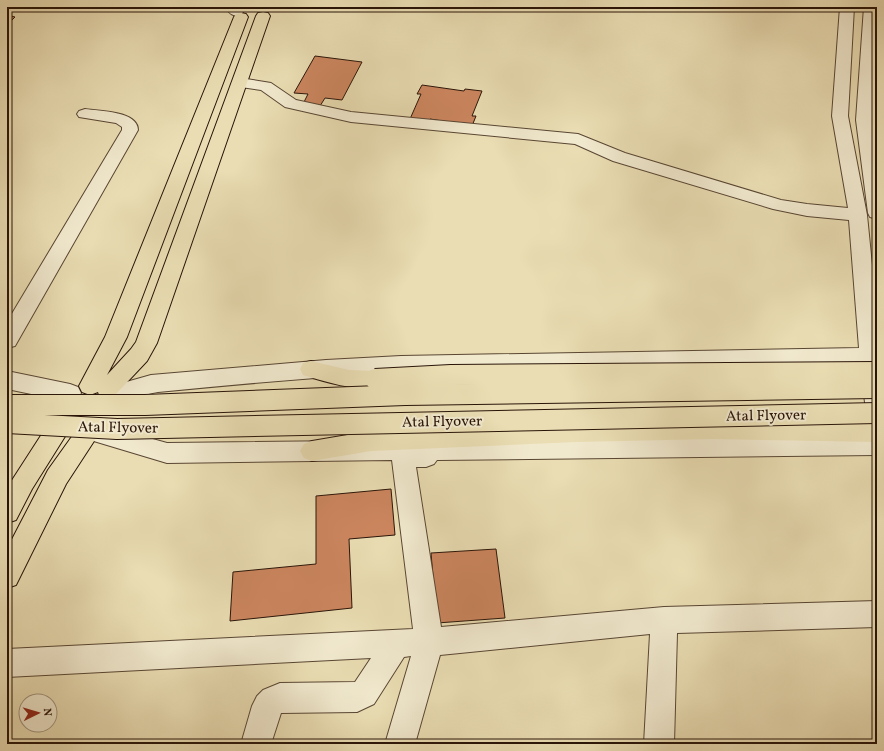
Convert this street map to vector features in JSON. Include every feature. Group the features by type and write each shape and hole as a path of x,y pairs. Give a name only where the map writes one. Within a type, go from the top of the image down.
{"main road":[{"path":"95,391 237,11 252,19 265,12"},
{"path":"95,391 117,400 117,408 114,417 107,425 90,434 75,436 65,434 56,428 53,423 53,415 56,406 95,391 139,355 146,343 265,12"},
{"path":"311,369 349,378 375,379 451,375 875,361"},
{"name":"Atal Flyover","path":"7,405 145,405 413,395 877,388"},
{"name":"Atal Flyover","path":"7,423 117,429 877,411"},
{"path":"7,512 23,482 56,428"},
{"path":"312,451 370,441 576,433 712,430 877,433"},
{"path":"7,576 57,477 90,434"}],"street":[{"path":"848,7 840,116 858,221 875,361 877,411"},
{"path":"871,7 873,40 864,120 877,213"},
{"path":"845,39 873,40"},
{"path":"240,83 265,86 291,104 351,117 578,140 619,157 779,205 858,221 877,227"},
{"path":"7,340 130,130 130,125 121,119 84,114"},
{"path":"7,380 95,391 151,384 311,369 409,364 875,361"},
{"path":"7,433 56,428"},
{"path":"90,434 167,453 877,445"},
{"path":"400,744 429,642 403,457 877,451"},
{"path":"7,664 429,642 664,620 877,614"},
{"path":"659,744 664,620"},
{"path":"256,744 267,706 273,700 280,698 357,697 364,694 397,643"}],"building":[{"path":"7,7 22,7 19,11 7,11"},
{"path":"7,15 15,17 8,24 7,24"},
{"path":"315,56 362,62 342,100 325,98 320,106 303,104 308,94 294,93"},
{"path":"422,85 464,91 465,89 482,91 472,116 476,116 472,126 430,119 429,122 410,119 421,94 417,94"},
{"path":"391,489 395,535 349,539 352,608 230,621 233,572 316,564 316,496"},
{"path":"496,549 505,618 437,623 431,553"}]}
